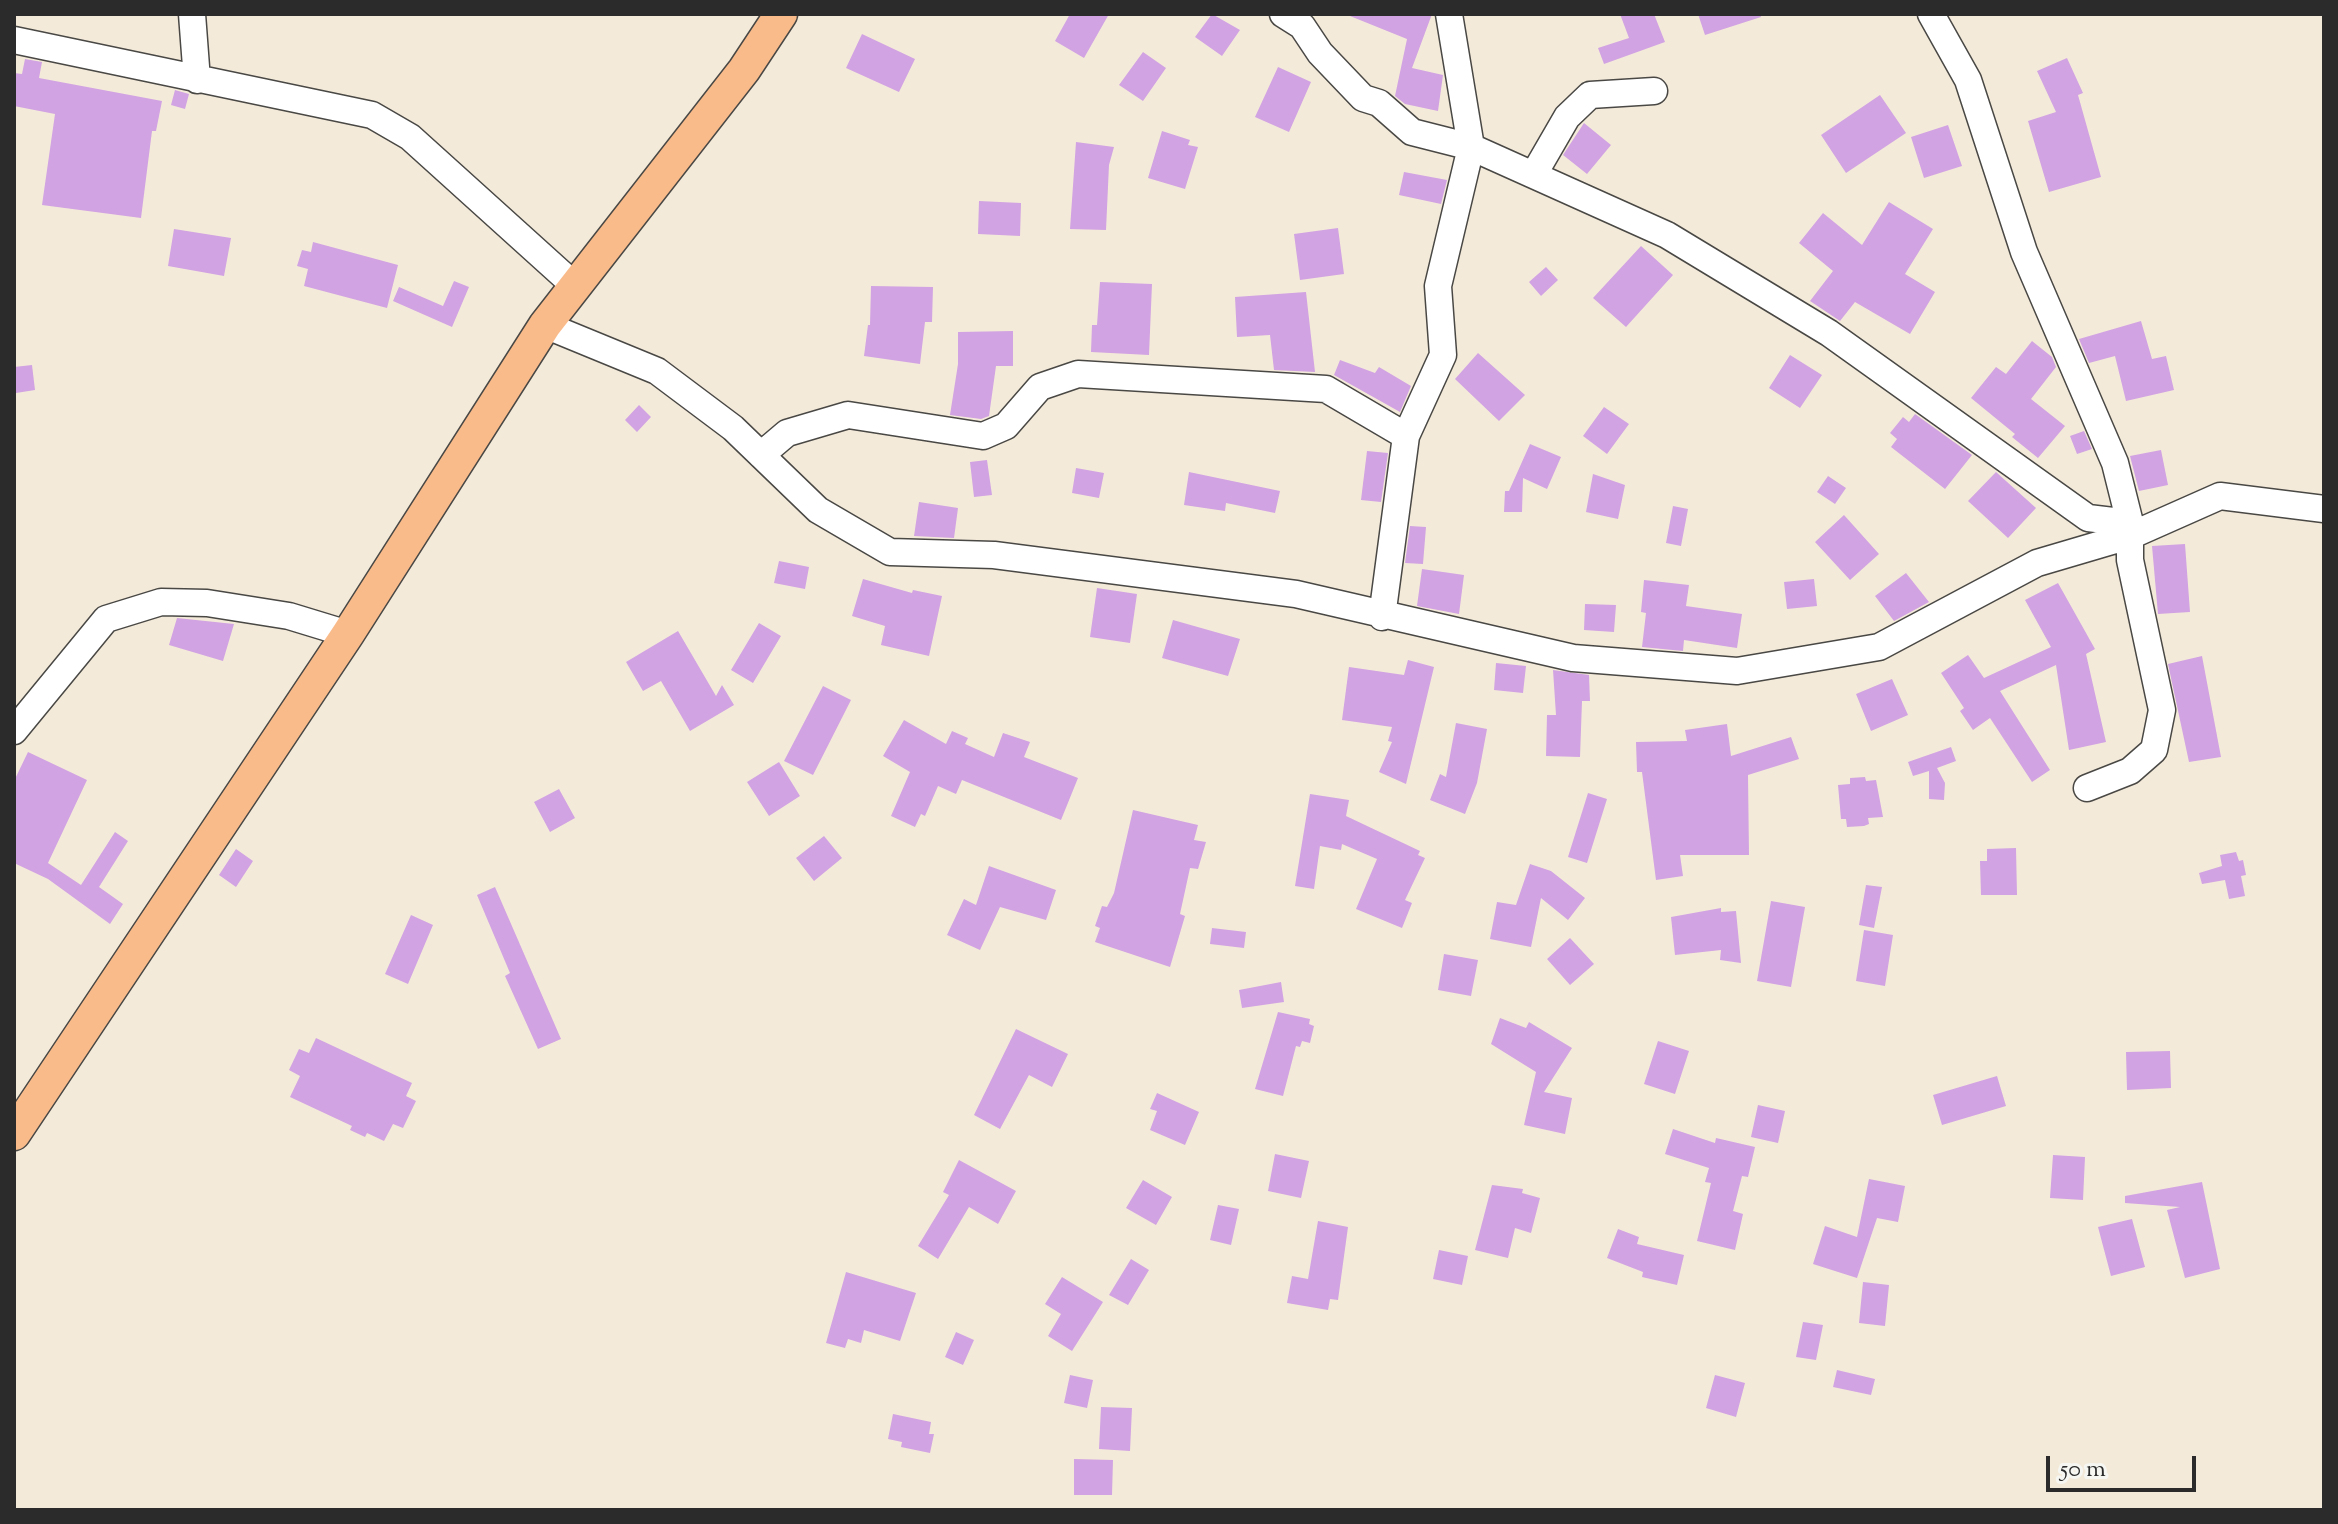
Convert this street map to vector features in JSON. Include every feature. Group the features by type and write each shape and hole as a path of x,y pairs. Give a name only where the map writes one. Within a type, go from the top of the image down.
{"main road":[{"path":"14,1134 348,634 545,325 744,70 781,14"}],"street":[{"path":"192,14 197,80"},
{"path":"1283,14 1302,26 1320,53 1363,98 1379,103 1412,132 1471,147 1667,235 1829,333 2088,518 2131,529"},
{"path":"1382,617 1406,436 1443,355 1438,286 1471,147 1449,14"},
{"path":"1931,14 1968,80 2024,252 2115,463 2131,529 2130,560 2162,710 2154,750 2130,771 2087,788"},
{"path":"14,40 372,115 410,137 575,286"},
{"path":"1534,174 1567,117 1590,95 1654,91"},
{"path":"545,325 657,371 733,428 818,510 890,552 994,555 1296,594 1382,617 1573,658 1737,671 1879,647 2037,563 2220,496 2324,509"},
{"path":"761,455 787,433 848,415 983,436 1006,426 1040,387 1078,374 1326,389 1406,436"},
{"path":"14,731 106,619 161,602 207,603 289,616 348,634"}],"building":[{"path":"1070,14 1109,14 1084,58 1055,41"},
{"path":"1212,14 1240,30 1222,56 1195,37"},
{"path":"1345,14 1432,14 1412,68 1443,75 1438,111 1405,104 1395,96 1407,39"},
{"path":"1620,14 1654,14 1665,42 1604,64 1598,48 1629,38"},
{"path":"1698,14 1760,14 1761,17 1705,35"},
{"path":"862,34 915,59 899,92 846,68"},
{"path":"1143,52 1166,68 1143,101 1119,85"},
{"path":"2067,58 2083,93 2078,95 2101,177 2049,192 2028,121 2056,112 2037,71"},
{"path":"25,59 42,62 39,78 162,101 156,131 152,131 141,218 42,205 55,114 14,106 14,73 22,74"},
{"path":"1278,67 1311,82 1289,132 1255,117"},
{"path":"175,90 189,94 185,109 171,105"},
{"path":"1880,95 1906,133 1846,173 1821,135"},
{"path":"1584,123 1611,145 1587,174 1563,155"},
{"path":"1948,125 1962,166 1924,178 1911,137"},
{"path":"1162,131 1190,140 1188,145 1198,147 1185,189 1148,178"},
{"path":"1076,142 1114,147 1109,165 1106,230 1070,229"},
{"path":"1404,172 1447,180 1441,204 1399,195"},
{"path":"979,201 1021,203 1020,236 978,234"},
{"path":"1889,202 1933,229 1905,274 1935,292 1910,334 1855,302 1840,321 1810,301 1833,271 1799,243 1823,213 1862,245"},
{"path":"1338,228 1344,274 1300,280 1294,234"},
{"path":"174,229 231,238 224,276 168,266"},
{"path":"313,242 398,265 387,308 304,286 308,269 297,266 302,250 311,252"},
{"path":"1641,246 1673,275 1626,327 1593,298"},
{"path":"1546,267 1558,280 1541,296 1529,282"},
{"path":"454,281 469,287 452,327 393,301 399,287 443,306"},
{"path":"1100,282 1152,284 1149,355 1091,352 1092,325 1097,325"},
{"path":"871,286 933,287 932,322 925,322 920,364 864,356 870,325"},
{"path":"1306,292 1315,372 1274,370 1270,335 1237,337 1235,297"},
{"path":"2141,321 2152,359 2166,356 2174,390 2126,401 2115,356 2089,363 2079,339"},
{"path":"1013,331 1013,366 996,366 989,416 981,419 950,415 958,364 958,332"},
{"path":"2032,341 2052,357 2056,367 2031,399 2065,426 2038,458 2012,437 2015,434 1971,398 1996,367 2006,374"},
{"path":"1478,353 1525,395 1499,421 1455,379"},
{"path":"1790,355 1822,375 1800,408 1769,388"},
{"path":"1340,360 1375,373 1379,367 1411,386 1400,412 1334,375"},
{"path":"32,365 35,390 16,393 14,367"},
{"path":"639,405 651,417 637,432 625,420"},
{"path":"1604,407 1629,424 1607,454 1583,436"},
{"path":"1915,414 1972,455 1945,489 1891,447 1897,439 1890,433 1903,417 1909,422"},
{"path":"2084,431 2092,449 2077,454 2070,436"},
{"path":"1530,444 1561,457 1547,489 1523,478 1522,512 1504,512 1505,491 1509,491"},
{"path":"2161,450 2168,485 2139,491 2130,456"},
{"path":"1367,451 1388,453 1381,502 1361,500"},
{"path":"987,460 992,495 974,497 970,462"},
{"path":"1076,468 1104,473 1099,498 1072,493"},
{"path":"1189,472 1280,491 1275,513 1226,503 1225,511 1184,505"},
{"path":"1996,472 2036,508 2008,538 1968,501"},
{"path":"1593,474 1625,485 1618,519 1586,512"},
{"path":"1828,476 1846,488 1835,504 1817,492"},
{"path":"919,502 958,508 954,538 914,536"},
{"path":"1673,506 1688,509 1681,546 1666,543"},
{"path":"1844,515 1879,554 1850,580 1815,542"},
{"path":"1410,526 1426,527 1423,564 1405,563"},
{"path":"2185,544 2190,612 2158,614 2152,546"},
{"path":"779,561 809,567 805,589 774,583"},
{"path":"1422,569 1464,575 1459,614 1417,606"},
{"path":"1906,573 1929,602 1894,621 1875,596"},
{"path":"863,579 912,593 913,590 942,596 929,656 881,645 885,626 852,616"},
{"path":"1814,579 1817,606 1787,609 1784,582"},
{"path":"1644,580 1689,585 1686,606 1742,614 1737,648 1684,640 1683,651 1642,647 1646,613 1641,612"},
{"path":"2058,583 2095,649 2086,654 2106,742 2069,750 2056,665 2000,691 2050,770 2032,782 1990,718 1973,730 1960,711 1964,708 1941,673 1968,655 1984,678 2051,647 2025,600"},
{"path":"1097,588 1137,594 1130,643 1090,637"},
{"path":"1585,604 1616,605 1614,632 1584,630"},
{"path":"177,618 234,624 223,661 169,645"},
{"path":"1173,620 1240,639 1228,676 1162,658"},
{"path":"759,623 781,636 753,683 731,670"},
{"path":"678,631 716,696 722,685 734,705 690,731 661,681 643,691 626,662"},
{"path":"2202,656 2221,757 2189,762 2168,664"},
{"path":"1408,660 1434,667 1406,784 1379,772 1392,742 1388,741 1392,727 1342,720 1349,667 1404,675"},
{"path":"1496,663 1526,666 1523,693 1494,690"},
{"path":"1553,670 1589,675 1590,701 1582,701 1580,757 1546,756 1547,715 1556,715"},
{"path":"1892,679 1908,715 1871,731 1856,694"},
{"path":"823,686 851,700 813,775 784,761"},
{"path":"904,720 946,744 952,731 968,738 965,744 994,757 1003,733 1030,742 1024,757 1078,778 1061,820 962,780 956,794 938,786 925,816 921,814 915,827 891,816 910,772 883,756"},
{"path":"1456,723 1487,729 1477,783 1465,814 1430,800 1440,774 1446,777"},
{"path":"1727,724 1731,756 1791,737 1799,759 1748,775 1749,855 1680,855 1683,876 1656,880 1642,772 1637,772 1636,742 1687,741 1685,730"},
{"path":"1951,747 1956,761 1937,768 1945,783 1944,800 1929,799 1929,771 1913,776 1908,762"},
{"path":"28,752 87,780 48,863 81,885 115,832 128,841 99,887 123,904 110,924 48,879 14,863 14,781"},
{"path":"779,762 800,796 769,816 747,782"},
{"path":"1865,777 1866,781 1876,780 1883,817 1868,818 1869,824 1864,826 1847,827 1846,819 1841,819 1838,785 1850,784 1850,778"},
{"path":"559,789 575,818 550,832 534,802"},
{"path":"1588,793 1607,799 1587,863 1568,857"},
{"path":"1310,794 1349,800 1346,816 1420,851 1418,855 1425,858 1405,900 1412,903 1402,928 1356,909 1377,859 1342,844 1341,850 1320,846 1314,889 1295,886"},
{"path":"1133,810 1198,825 1194,840 1206,842 1198,869 1190,868 1180,914 1185,916 1170,967 1095,942 1100,928 1095,926 1102,906 1107,907 1114,893"},
{"path":"824,836 842,858 814,881 796,858"},
{"path":"2016,848 2017,895 1981,895 1980,861 1987,861 1987,849"},
{"path":"236,849 253,861 236,887 219,875"},
{"path":"2236,852 2239,861 2243,860 2246,875 2241,876 2245,896 2229,899 2225,880 2202,884 2199,873 2222,866 2220,855"},
{"path":"1530,864 1551,871 1585,898 1568,920 1541,898 1531,947 1490,939 1497,902 1516,905"},
{"path":"989,866 1056,890 1046,920 1000,907 980,950 947,935 964,899 976,905"},
{"path":"1866,885 1882,887 1874,928 1859,925"},
{"path":"495,887 561,1039 538,1049 505,976 510,973 477,895"},
{"path":"1771,901 1805,907 1791,987 1757,981"},
{"path":"1721,908 1721,912 1736,911 1741,963 1720,960 1721,950 1675,955 1671,917"},
{"path":"411,915 433,925 408,984 385,974"},
{"path":"1212,928 1246,932 1244,948 1210,944"},
{"path":"1864,930 1893,935 1885,986 1856,981"},
{"path":"1570,938 1594,964 1570,985 1547,959"},
{"path":"1444,954 1478,960 1471,996 1438,990"},
{"path":"1281,982 1284,1002 1242,1008 1239,990"},
{"path":"1278,1012 1310,1019 1309,1024 1314,1026 1310,1043 1302,1041 1300,1047 1296,1046 1283,1096 1255,1089"},
{"path":"1500,1018 1526,1028 1529,1022 1572,1048 1544,1092 1572,1098 1565,1134 1524,1125 1536,1072 1491,1044"},
{"path":"1016,1029 1068,1054 1052,1087 1029,1075 1000,1129 974,1115"},
{"path":"316,1038 412,1083 406,1096 416,1101 403,1128 393,1124 384,1141 367,1133 365,1137 350,1130 352,1126 290,1097 300,1076 289,1070 299,1049 309,1053"},
{"path":"1658,1041 1689,1051 1675,1094 1644,1084"},
{"path":"2170,1051 2171,1088 2127,1090 2126,1052"},
{"path":"1997,1076 2006,1106 1942,1125 1933,1095"},
{"path":"1157,1093 1199,1112 1185,1145 1150,1130 1157,1111 1150,1109"},
{"path":"1758,1105 1785,1111 1778,1143 1751,1137"},
{"path":"1673,1129 1715,1143 1716,1138 1755,1147 1748,1177 1742,1176 1733,1211 1743,1214 1735,1250 1697,1241 1711,1183 1705,1182 1709,1168 1665,1154"},
{"path":"1275,1154 1309,1161 1301,1198 1268,1191"},
{"path":"2053,1155 2085,1157 2083,1200 2050,1198"},
{"path":"959,1160 1016,1191 998,1224 969,1207 938,1259 918,1246 949,1195 943,1192"},
{"path":"1869,1179 1905,1186 1898,1222 1877,1218 1857,1278 1813,1264 1825,1226 1857,1237"},
{"path":"1143,1180 1172,1197 1156,1225 1126,1208"},
{"path":"2202,1182 2220,1269 2185,1278 2167,1210 2180,1207 2125,1203 2125,1196"},
{"path":"1492,1185 1523,1189 1522,1193 1540,1198 1531,1233 1515,1228 1508,1258 1475,1250"},
{"path":"1218,1205 1239,1209 1231,1245 1210,1240"},
{"path":"2132,1219 2145,1267 2111,1276 2098,1227"},
{"path":"1318,1221 1348,1227 1338,1300 1330,1299 1328,1310 1287,1303 1292,1276 1308,1279"},
{"path":"1618,1229 1639,1237 1637,1244 1684,1255 1677,1285 1642,1277 1643,1272 1607,1258"},
{"path":"1439,1250 1468,1256 1462,1285 1433,1279"},
{"path":"1131,1259 1149,1270 1128,1305 1109,1295"},
{"path":"846,1272 916,1293 900,1341 864,1330 861,1343 848,1339 845,1348 826,1343"},
{"path":"1062,1277 1103,1302 1072,1351 1048,1336 1061,1314 1045,1304"},
{"path":"1863,1282 1889,1285 1885,1326 1859,1323"},
{"path":"1803,1322 1823,1325 1816,1360 1796,1357"},
{"path":"956,1332 974,1340 963,1365 945,1357"},
{"path":"1837,1370 1875,1379 1871,1395 1833,1387"},
{"path":"1070,1375 1093,1380 1087,1408 1064,1403"},
{"path":"1715,1375 1745,1383 1736,1417 1706,1408"},
{"path":"1101,1407 1132,1408 1130,1451 1099,1449"},
{"path":"893,1414 931,1422 929,1434 934,1434 930,1453 901,1447 902,1442 888,1439"},
{"path":"1074,1459 1113,1460 1112,1495 1074,1495"}]}
